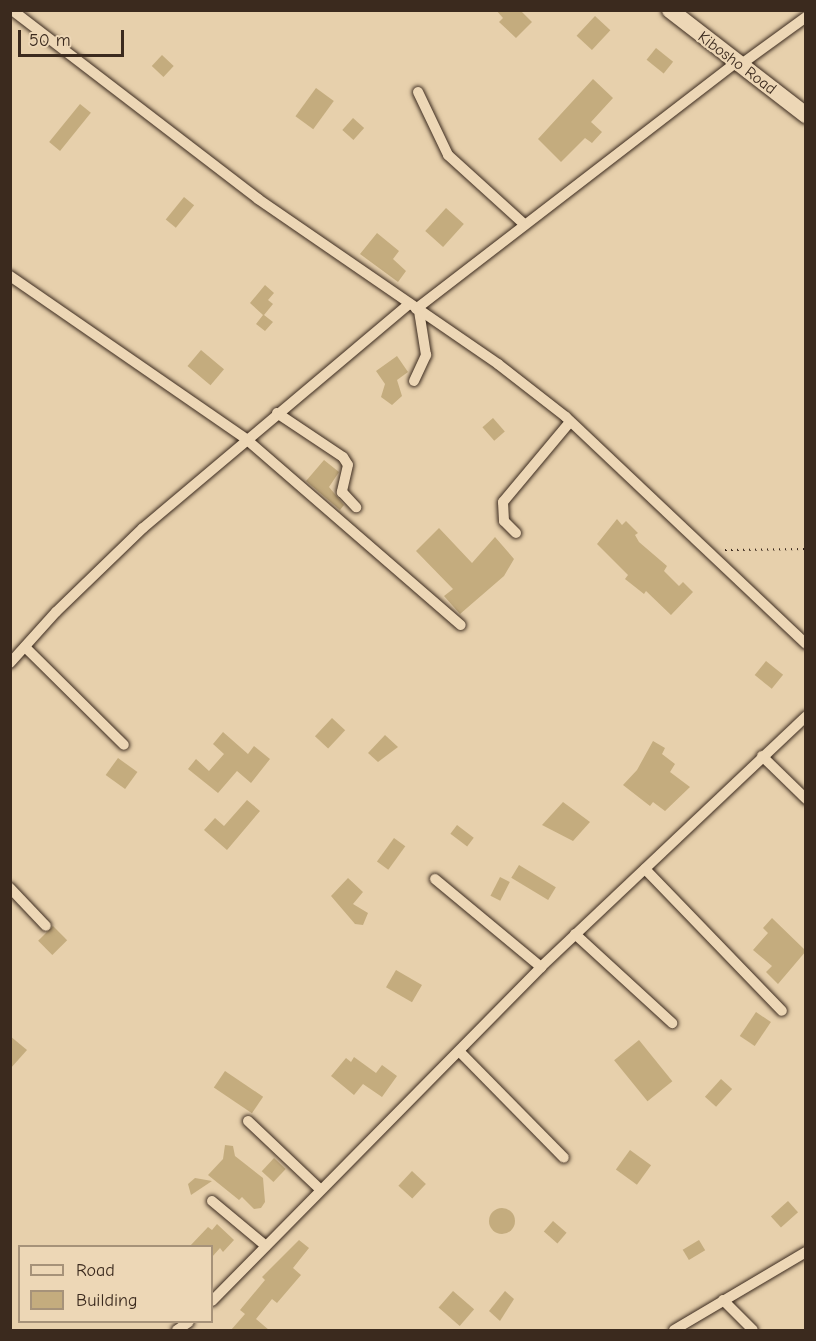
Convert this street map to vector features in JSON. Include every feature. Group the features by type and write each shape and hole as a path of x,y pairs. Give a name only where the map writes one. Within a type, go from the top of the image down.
{"street":[{"path":"12,10 258,199 498,364 570,422 806,644"},
{"name":"Kibosho Road","path":"670,10 806,115"},
{"path":"10,663 100,569 277,413 739,64 806,17"},
{"path":"418,92 448,155 524,225"},
{"path":"10,276 246,439 461,625"},
{"path":"414,381 426,355 415,308"},
{"path":"277,413 343,457 348,465 342,492 356,507"},
{"path":"516,533 504,521 503,502 570,422"},
{"path":"25,647 124,745"},
{"path":"213,1300 320,1189 460,1052 541,967 806,716"},
{"path":"762,756 806,799"},
{"path":"645,869 782,1011"},
{"path":"435,879 541,967"},
{"path":"10,888 46,926"},
{"path":"575,934 672,1023"},
{"path":"460,1052 564,1158"},
{"path":"248,1121 320,1189"},
{"path":"212,1201 266,1246"},
{"path":"674,1330 806,1252"},
{"path":"723,1300 753,1330"}],"path":[{"path":"710,553 748,547 806,549"}],"building":[{"path":"496,10 520,10 532,22 516,38 499,22 503,18"},
{"path":"595,16 610,30 592,50 577,36"},
{"path":"656,48 673,62 664,74 647,60"},
{"path":"162,55 174,66 163,77 152,66"},
{"path":"593,79 613,98 591,122 602,132 592,143 585,138 561,162 538,139"},
{"path":"316,88 334,101 313,129 295,116"},
{"path":"80,104 91,113 60,151 49,142"},
{"path":"353,118 364,128 353,140 342,130"},
{"path":"184,197 194,205 176,228 166,220"},
{"path":"446,208 464,224 443,247 425,231"},
{"path":"377,233 399,251 393,259 406,271 398,282 360,254"},
{"path":"265,285 274,293 268,300 273,304 264,315 273,322 265,331 256,324 263,315 250,303"},
{"path":"201,350 224,369 210,385 188,366"},
{"path":"397,356 408,372 397,380 402,396 392,405 381,397 385,384 376,371"},
{"path":"493,418 505,432 494,441 482,427"},
{"path":"324,460 339,472 329,487 344,505 340,510 306,481"},
{"path":"617,519 622,525 626,521 638,533 635,535 639,542 667,566 664,571 679,586 683,582 693,592 671,615 646,591 644,594 625,579 628,575 597,544"},
{"path":"439,528 472,563 495,537 514,559 504,576 460,614 444,596 453,589 416,551"},
{"path":"766,661 783,675 772,689 755,675"},
{"path":"332,718 345,730 328,749 315,736"},
{"path":"223,732 248,754 254,746 270,759 251,783 237,771 218,793 188,769 196,759 209,771 224,754 213,744"},
{"path":"385,735 398,747 378,762 368,753"},
{"path":"653,741 665,748 662,754 675,764 670,772 690,787 665,811 653,802 650,806 623,785 637,770"},
{"path":"118,758 137,772 125,789 106,775"},
{"path":"247,800 260,811 227,850 204,830 215,818 224,826"},
{"path":"563,802 590,822 573,841 542,825"},
{"path":"457,825 474,838 467,846 450,834"},
{"path":"394,838 405,846 388,870 377,861"},
{"path":"519,865 556,887 548,900 511,878"},
{"path":"500,877 510,882 500,901 490,896"},
{"path":"348,878 363,892 353,904 368,913 363,925 355,924 331,896"},
{"path":"772,918 806,951 778,984 766,972 772,966 753,950 768,933 763,928"},
{"path":"53,926 67,940 52,955 38,941"},
{"path":"396,970 422,985 412,1002 386,987"},
{"path":"756,1012 771,1022 755,1046 740,1036"},
{"path":"10,1036 27,1050 10,1069"},
{"path":"639,1040 672,1081 647,1101 614,1060"},
{"path":"354,1057 376,1073 382,1065 397,1076 382,1097 363,1084 354,1095 331,1076 346,1058 351,1062"},
{"path":"225,1071 263,1097 252,1113 214,1088"},
{"path":"721,1079 732,1089 716,1107 705,1097"},
{"path":"225,1145 233,1146 235,1156 263,1178 265,1202 261,1208 254,1209 242,1197 239,1200 208,1175 223,1159"},
{"path":"630,1150 651,1165 637,1185 616,1169"},
{"path":"274,1158 286,1169 273,1182 262,1171"},
{"path":"412,1171 426,1184 412,1199 398,1186"},
{"path":"195,1178 212,1181 191,1195 188,1184"},
{"path":"788,1201 798,1212 781,1228 771,1216"},
{"path":"502,1208 511,1212 515,1221 511,1230 502,1234 493,1230 489,1221 493,1212"},
{"path":"553,1221 567,1233 557,1243 544,1232"},
{"path":"217,1224 234,1240 223,1252 220,1248 213,1256 213,1245 191,1245 208,1227 212,1230"},
{"path":"299,1240 309,1248 293,1268 301,1275 277,1303 272,1299 256,1319 269,1330 231,1330 245,1314 240,1310 265,1280 262,1277"},
{"path":"699,1240 705,1250 689,1260 683,1250"},
{"path":"453,1291 474,1309 460,1326 439,1308"},
{"path":"505,1291 514,1299 500,1321 489,1311"}]}
